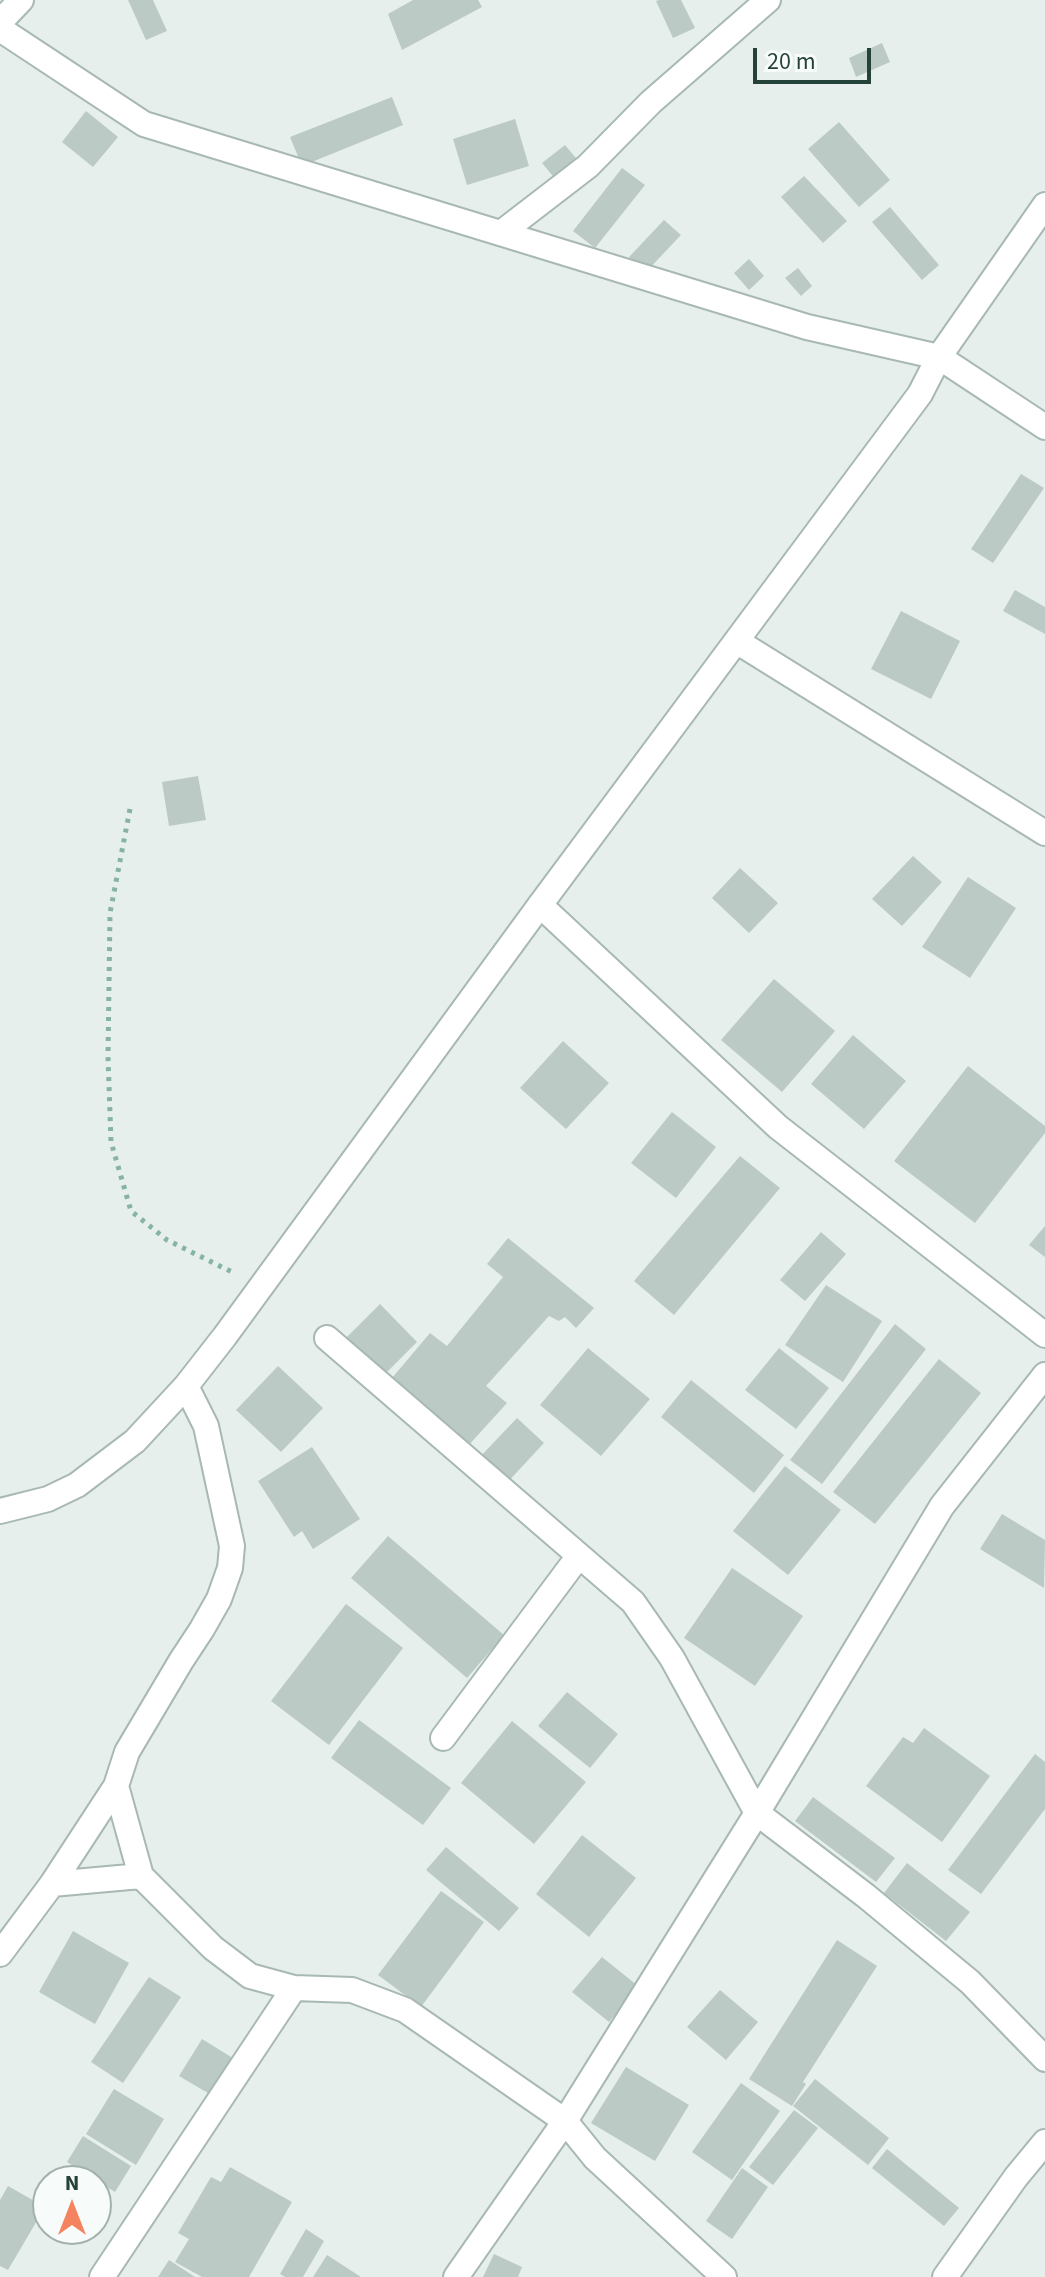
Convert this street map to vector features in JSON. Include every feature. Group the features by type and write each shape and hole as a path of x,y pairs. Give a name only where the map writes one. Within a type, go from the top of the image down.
{"street":[{"path":"0,22 21,0"},
{"path":"501,233 588,166 651,102 768,0"},
{"path":"0,29 144,124 807,327 939,357 1045,427"},
{"path":"0,1511 48,1499 77,1485 135,1441 186,1386 920,394 939,357 1045,205"},
{"path":"738,642 1045,833"},
{"path":"540,905 778,1127 1045,1335"},
{"path":"327,1338 633,1602 672,1658 757,1813 866,1896 970,1982 1045,2059"},
{"path":"456,2277 565,2121 757,1813 942,1506 1045,1375"},
{"path":"0,1954 52,1884 116,1786 127,1752 219,1599 230,1568 232,1546 206,1426 186,1386"},
{"path":"443,1738 578,1557"},
{"path":"116,1786 141,1876 213,1948 250,1976 294,1988 352,1990 405,2010 565,2121 595,2158 724,2277"},
{"path":"52,1884 141,1876"},
{"path":"102,2277 294,1988"},
{"path":"945,2277 1016,2177 1045,2142"}],"path":[{"path":"130,809 110,913 108,1057 111,1142 131,1211 167,1240 262,1286"}],"building":[{"path":"128,0 153,0 167,31 146,40"},
{"path":"413,0 478,0 482,7 402,50 388,14"},
{"path":"681,0 695,28 673,38 656,1"},
{"path":"882,43 890,62 856,77 849,58"},
{"path":"392,97 403,125 302,166 290,137"},
{"path":"86,111 118,137 93,167 62,142"},
{"path":"515,119 529,166 467,185 453,139"},
{"path":"839,122 890,180 859,207 808,149"},
{"path":"565,145 580,163 557,181 542,163"},
{"path":"622,168 645,185 595,248 573,231"},
{"path":"804,176 847,221 823,243 781,197"},
{"path":"890,207 939,265 922,280 872,222"},
{"path":"664,220 681,235 645,273 629,257"},
{"path":"749,259 764,276 749,290 734,273"},
{"path":"798,268 812,286 801,296 785,278"},
{"path":"1021,474 1044,488 993,563 971,549"},
{"path":"1015,590 1045,607 1045,634 1003,611"},
{"path":"901,611 960,641 931,699 871,669"},
{"path":"198,776 206,820 169,826 162,782"},
{"path":"913,856 942,882 902,926 872,899"},
{"path":"740,868 778,903 749,933 712,898"},
{"path":"968,877 1016,908 970,978 922,947"},
{"path":"774,979 835,1031 782,1092 721,1040"},
{"path":"853,1035 906,1081 864,1129 811,1084"},
{"path":"563,1041 609,1083 566,1129 520,1088"},
{"path":"968,1066 1045,1126 1045,1133 975,1223 894,1161"},
{"path":"672,1112 716,1147 676,1198 631,1163"},
{"path":"740,1156 780,1188 674,1315 634,1281"},
{"path":"1045,1226 1045,1257 1029,1245"},
{"path":"821,1232 846,1254 805,1301 780,1280"},
{"path":"508,1238 594,1308 576,1328 565,1317 559,1321 549,1316 486,1386 507,1403 467,1447 392,1378 430,1333 447,1346 503,1277 487,1264"},
{"path":"826,1285 882,1321 843,1382 785,1345"},
{"path":"380,1304 417,1342 384,1375 347,1337"},
{"path":"895,1324 926,1349 822,1484 790,1460"},
{"path":"588,1348 650,1399 601,1456 540,1405"},
{"path":"779,1348 829,1388 796,1429 745,1390"},
{"path":"939,1359 981,1393 875,1524 833,1492"},
{"path":"278,1366 323,1408 281,1452 236,1410"},
{"path":"691,1380 784,1455 754,1493 661,1417"},
{"path":"517,1418 544,1443 505,1485 477,1460"},
{"path":"312,1447 360,1519 313,1549 302,1531 294,1537 258,1481"},
{"path":"785,1466 841,1510 788,1575 733,1531"},
{"path":"1002,1514 1045,1540 1044,1588 980,1549"},
{"path":"388,1536 504,1635 467,1678 351,1578"},
{"path":"732,1568 803,1616 755,1686 684,1638"},
{"path":"346,1604 403,1648 329,1745 271,1701"},
{"path":"567,1692 618,1734 590,1768 538,1726"},
{"path":"359,1720 451,1788 423,1825 331,1758"},
{"path":"512,1721 586,1782 534,1844 461,1783"},
{"path":"924,1728 990,1776 942,1842 866,1786 903,1737 913,1743"},
{"path":"1035,1754 1045,1762 1045,1809 981,1894 948,1870"},
{"path":"813,1797 895,1858 876,1882 795,1821"},
{"path":"582,1835 636,1878 589,1937 536,1894"},
{"path":"446,1847 519,1908 499,1931 426,1870"},
{"path":"907,1863 970,1912 946,1941 884,1893"},
{"path":"441,1891 484,1922 421,2007 378,1975"},
{"path":"73,1931 129,1963 95,2024 39,1992"},
{"path":"837,1940 877,1966 803,2082 806,2084 792,2106 749,2079"},
{"path":"602,1957 638,1986 609,2022 572,1992"},
{"path":"149,1977 181,1997 123,2083 91,2062"},
{"path":"720,1990 758,2022 726,2060 687,2027"},
{"path":"202,2039 236,2060 213,2096 179,2076"},
{"path":"626,2067 689,2105 655,2161 591,2123"},
{"path":"815,2079 889,2138 868,2165 793,2106"},
{"path":"741,2083 780,2111 732,2180 692,2152"},
{"path":"114,2089 164,2119 136,2165 86,2134"},
{"path":"794,2110 818,2128 773,2185 749,2167"},
{"path":"83,2136 131,2166 115,2192 112,2190 112,2165 72,2165 67,2162"},
{"path":"887,2149 959,2208 944,2226 872,2168"},
{"path":"230,2167 292,2202 249,2277 202,2277 175,2262 189,2239 178,2233 211,2177 221,2182"},
{"path":"742,2168 768,2187 732,2239 706,2221"},
{"path":"8,2186 32,2200 32,2229 8,2270 0,2266 0,2200"},
{"path":"306,2229 324,2241 303,2277 285,2277 280,2274"},
{"path":"494,2254 522,2267 518,2277 483,2277"},
{"path":"327,2255 361,2277 313,2277"},
{"path":"169,2260 195,2277 158,2277"}]}
